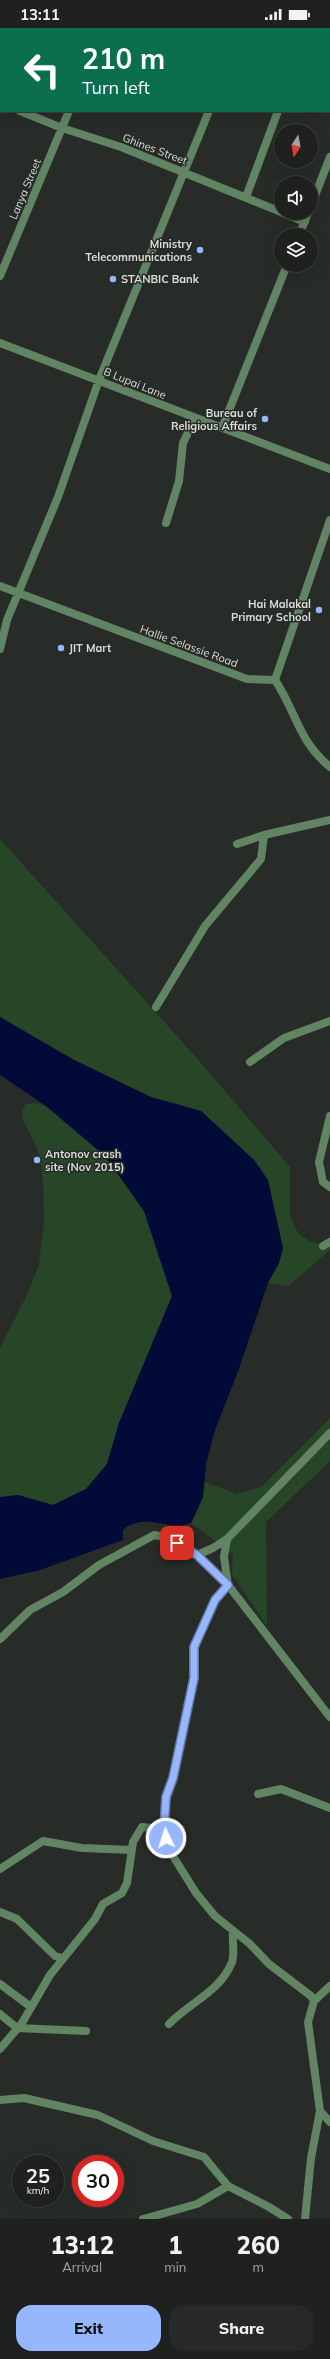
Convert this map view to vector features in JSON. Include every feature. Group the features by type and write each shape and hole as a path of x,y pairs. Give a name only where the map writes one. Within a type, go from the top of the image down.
{"street":[{"name":"Ghines Street","path":"22,112 62,128 122,147 274,209"},
{"name":"Lanya Street","path":"0,276 68,112"},
{"path":"0,649 7,620 58,497 99,380 209,112"},
{"path":"246,197 278,112"},
{"path":"318,188 330,157"},
{"name":"Ghines Street","path":"300,220 305,222"},
{"path":"303,228 305,222"},
{"path":"222,428 284,272"},
{"name":"B Lupai Lane","path":"0,343 330,469"},
{"path":"166,523 179,481 183,443 195,418"},
{"path":"330,520 275,680 288,699 301,735 312,750 330,767"},
{"name":"Hallie Selassie Road","path":"0,586 247,679 275,680"},
{"path":"237,844 264,835 330,820"},
{"path":"156,1007 206,926 261,859 264,835"},
{"path":"250,1062 284,1038 330,1020"},
{"path":"330,1116 319,1162 323,1182 330,1187"},
{"path":"197,1555 213,1548 226,1539 330,1432"},
{"path":"0,1639 30,1610 63,1592 99,1565 150,1537 159,1535 170,1538 197,1555 228,1585 330,1717"},
{"path":"226,1539 225,1568 228,1585"},
{"path":"228,1585 215,1600 194,1647 194,1678 173,1778 166,1797 164,1829 168,1848 196,1893 215,1916 250,1944 270,1964 308,1993 314,2001"},
{"path":"258,1794 281,1789 330,1808"},
{"path":"0,2049 17,2028 62,1958 95,1919 103,1904 122,1893 127,1883 133,1842 142,1827 164,1829"},
{"path":"0,1869 43,1841 82,1848 132,1850"},
{"path":"0,1912 17,1919 54,1956 62,1958"},
{"path":"169,2024 180,2012 214,1988 232,1961 232,1931"},
{"path":"0,1984 31,2007"},
{"path":"304,2219 311,2158 320,2111 308,2022 314,2001 330,1986"},
{"path":"0,2014 17,2028 86,2031"},
{"path":"0,2100 24,2098 98,2115 153,2142 204,2157 228,2186 269,2206 288,2219"},
{"path":"320,2111 330,2122"},
{"path":"143,2219 196,2204 228,2186"}],"green space":[{"path":"0,839 202,1064 290,1167 290,1216 298,1233 310,1242 330,1247 330,1250 288,1286 268,1283 279,1263 283,1248 268,1180 254,1160 201,1111 151,1097 74,1060 0,1017"},
{"path":"34,1103 46,1106 105,1156 144,1211 172,1296 119,1423 107,1464 86,1489 53,1505 18,1495 0,1497 0,1348 25,1299 39,1265 44,1221 43,1182 39,1153 22,1117 23,1108 26,1104"},
{"path":"330,1418 330,1461 266,1522 267,1626 232,1574 233,1554 191,1523 198,1511 205,1482 237,1494 261,1487"}],"shaded area":[{"path":"0,1017 74,1060 151,1097 201,1111 254,1160 268,1180 283,1248 279,1263 268,1283 239,1369 215,1430 206,1464 203,1497 191,1523 174,1525 139,1522 123,1530 123,1540 40,1570 0,1579 0,1497 18,1495 53,1505 86,1489 107,1464 119,1423 172,1296 144,1211 105,1156 46,1106 0,1075"}],"place":[{"name":"Ministry Telecommunications","path":"200,250"},
{"name":"STANBIC Bank","path":"113,279"},
{"name":"Bureau of Religious Affairs","path":"265,419"},
{"name":"Hai Malakal Primary School","path":"319,610"},
{"name":"JIT Mart","path":"61,648"},
{"name":"Antonov crash site (Nov 2015)","path":"37,1160"}],"route":[{"path":"166,1838 164,1829 166,1797 173,1778 194,1678 192,1658 194,1647 215,1600 228,1585 197,1555 177,1543"}]}
